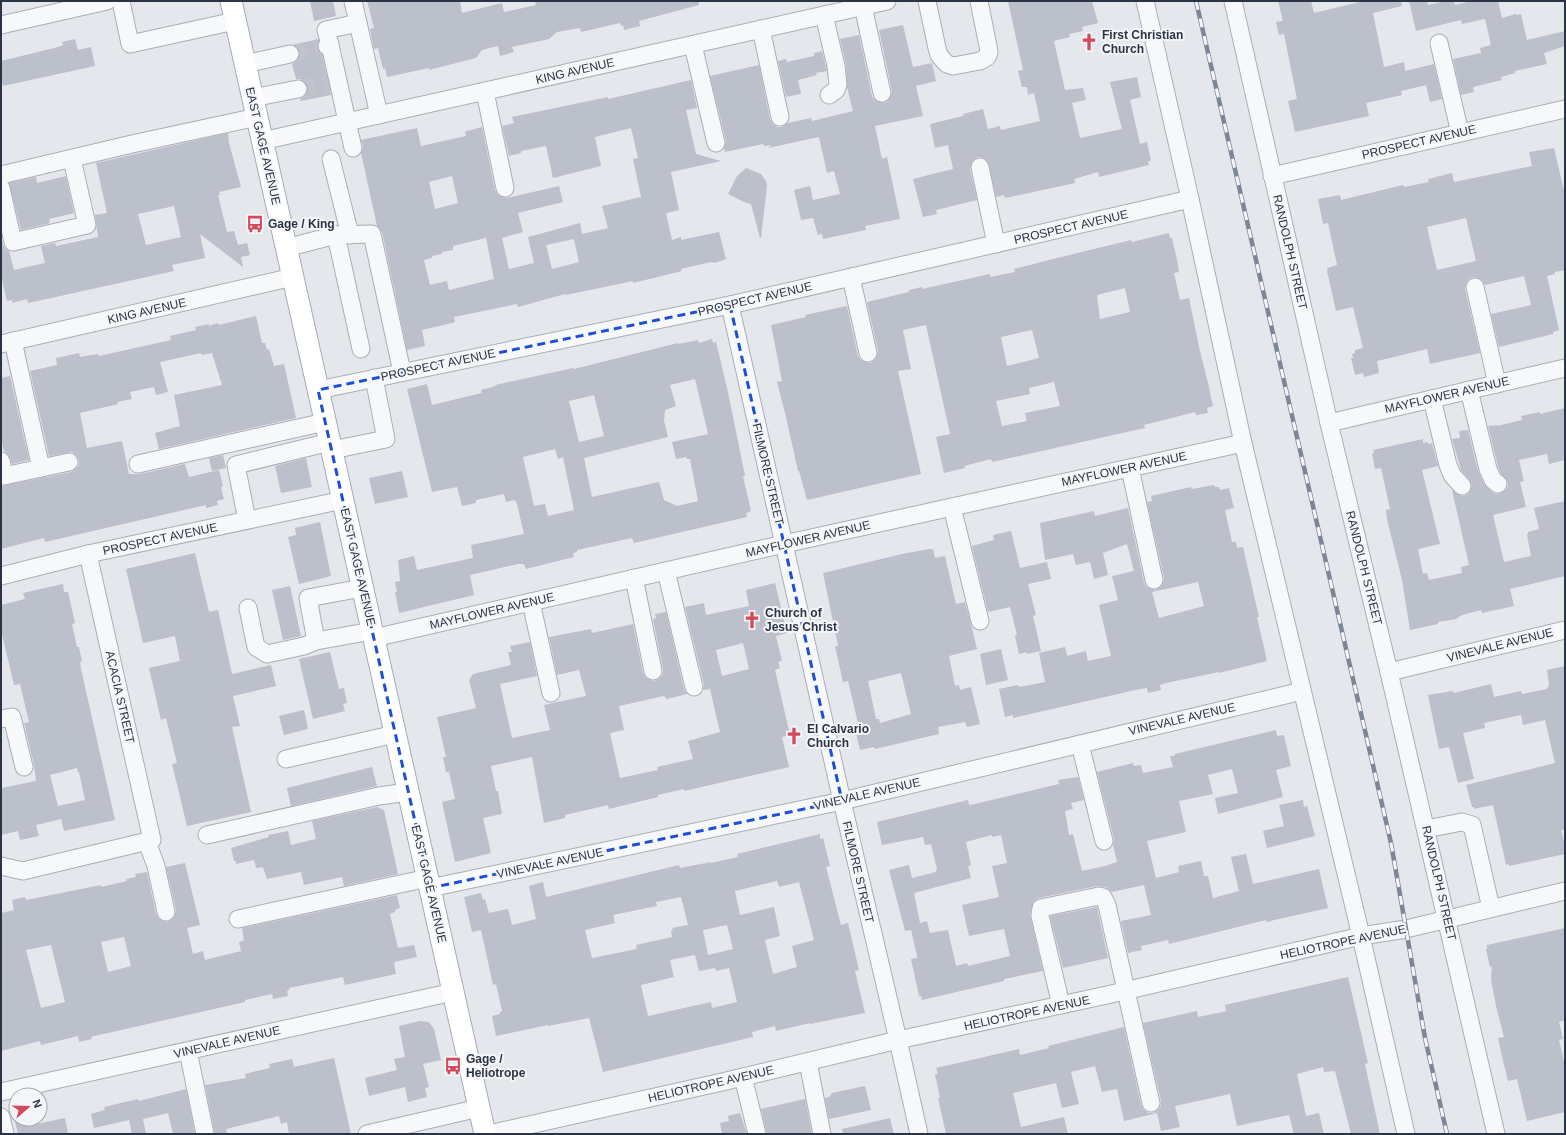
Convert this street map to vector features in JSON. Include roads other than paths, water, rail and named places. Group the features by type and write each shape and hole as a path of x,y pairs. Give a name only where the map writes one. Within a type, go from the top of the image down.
{"main road":[{"name":"EAST GAGE AVENUE","path":"231,1 485,1134"}],"street":[{"path":"1,25 60,6 107,1"},
{"path":"121,1 130,44 235,21"},
{"path":"353,1 379,115"},
{"name":"KING AVENUE","path":"262,141 887,1"},
{"path":"927,1 939,55 947,64 953,66 980,61 987,57 989,52 979,1"},
{"path":"1145,1 1243,443 1361,936 1406,1134"},
{"name":"RANDOLPH STREET","path":"1233,1 1329,423 1447,918 1496,1134"},
{"path":"863,6 882,93"},
{"path":"824,15 836,66 838,84 836,90 829,95"},
{"path":"353,148 336,81 326,30 358,23"},
{"path":"761,29 780,117"},
{"path":"1439,42 1460,133"},
{"path":"693,45 716,143"},
{"path":"245,64 290,54"},
{"path":"1,175 132,144 255,108 298,89"},
{"path":"485,92 505,188"},
{"name":"PROSPECT AVENUE","path":"1272,176 1565,108"},
{"path":"1,188 13,242 87,225 72,159"},
{"path":"331,159 361,349"},
{"path":"980,168 996,244"},
{"name":"PROSPECT AVENUE","path":"318,390 730,305 1190,199"},
{"path":"286,248 343,235 372,234 402,372"},
{"name":"KING AVENUE","path":"7,342 293,277"},
{"path":"851,277 868,353"},
{"path":"1475,287 1497,384"},
{"name":"FILMORE STREET","path":"730,305 919,1134"},
{"path":"7,342 41,468"},
{"name":"MAYFLOWER AVENUE","path":"1329,423 1565,368"},
{"path":"138,464 329,438 386,439 374,378"},
{"path":"1469,390 1486,465 1490,475 1498,484"},
{"path":"1432,399 1448,465 1452,475 1462,486"},
{"path":"247,520 236,465 329,438"},
{"name":"MAYFLOWER AVENUE","path":"248,608 256,647 267,654 304,646 316,641 373,634 531,602 952,506 1243,443"},
{"path":"2,471 41,468 69,462"},
{"path":"1130,468 1154,580"},
{"name":"PROSPECT AVENUE","path":"1,576 88,554 343,500"},
{"path":"952,506 980,621"},
{"name":"ACACIA STREET","path":"88,554 166,912"},
{"path":"666,571 694,687"},
{"path":"634,578 653,671"},
{"path":"316,641 308,598 362,588"},
{"path":"531,602 550,693"},
{"name":"VINEVALE AVENUE","path":"1389,672 1565,630"},
{"name":"VINEVALE AVENUE","path":"238,919 429,883 842,801 1302,691"},
{"path":"1,719 12,717 24,767"},
{"path":"286,759 395,734"},
{"path":"1080,744 1104,841"},
{"path":"207,835 379,796 408,792"},
{"path":"1426,829 1462,822 1472,825 1491,908"},
{"path":"1,866 23,871 150,841"},
{"name":"HELIOTROPE AVENUE","path":"489,1134 743,1077 898,1040 1125,991 1361,936 1406,929 1565,891"},
{"path":"1061,1005 1040,916 1041,908 1098,896 1103,897 1107,905 1151,1103"},
{"name":"VINEVALE AVENUE","path":"1,1092 453,992"},
{"path":"188,1051 205,1134"},
{"path":"808,1062 822,1134"},
{"path":"743,1077 756,1134"},
{"path":"367,1134 479,1108"},
{"path":"1,1117 4,1134"}],"tunnel":[{"path":"290,54 327,46"},
{"path":"298,89 335,81"}],"railway":[{"path":"1196,1 1391,843 1425,1038 1447,1134"}],"place":[{"name":"First Christian Church","path":"1089,42"},
{"name":"Gage / King","path":"255,224"},
{"name":"Church of Jesus Christ","path":"752,620"},
{"name":"El Calvario Church","path":"794,736"},
{"name":"Gage / Heliotrope","path":"453,1066"}]}
